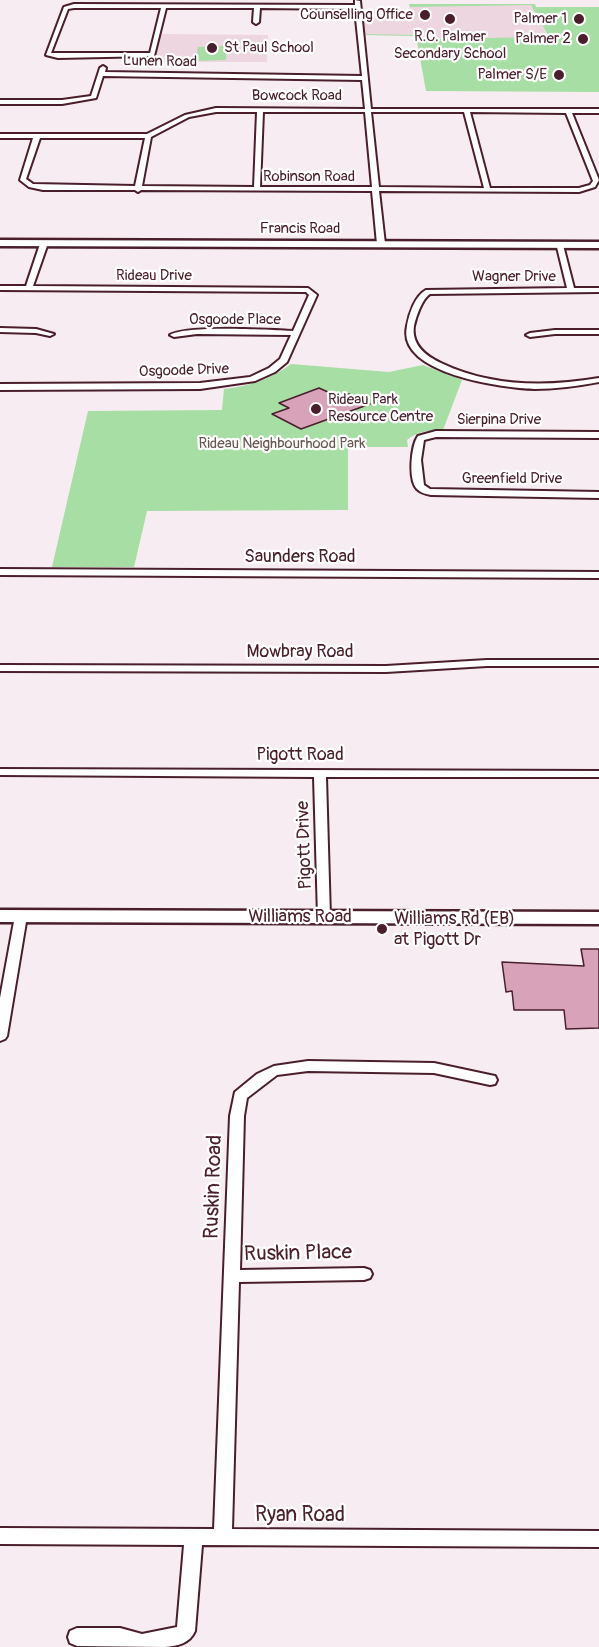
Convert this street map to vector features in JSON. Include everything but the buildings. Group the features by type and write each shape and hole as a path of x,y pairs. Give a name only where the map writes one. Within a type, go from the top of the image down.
{"street":[{"path":"357,0 381,244"},
{"path":"164,6 151,55 50,55 48,53 66,8 69,7 164,6 356,8"},
{"path":"256,21 257,7"},
{"path":"0,102 82,100 94,97 106,56"},
{"name":"Lunen Road","path":"101,74 363,78"},
{"path":"257,190 260,110"},
{"name":"Bowcock Road","path":"0,136 148,136 199,112 260,110 599,111"},
{"path":"466,110 488,191"},
{"path":"568,111 596,182 587,188 599,196"},
{"name":"Robinson Road","path":"37,136 23,178 27,184 51,189 488,191 587,188"},
{"path":"138,190 148,136"},
{"name":"Francis Road","path":"0,243 599,245"},
{"path":"30,288 44,243"},
{"path":"559,245 570,290"},
{"name":"Rideau Drive","path":"0,288 308,290"},
{"name":"Osgoode Drive","path":"0,387 200,386 236,382 262,375 277,367 284,360 313,295 308,290"},
{"name":"Wagner Drive","path":"599,290 429,292 423,295 417,309 410,338 413,345 425,357 443,368 482,380 557,386 599,380"},
{"path":"0,330 36,331 50,334"},
{"name":"Osgoode Place","path":"174,334 197,332 297,333"},
{"path":"530,335 555,332 599,332"},
{"name":"Sierpina Drive","path":"426,490 419,483 416,446 418,440 425,436 599,435"},
{"name":"Greenfield Drive","path":"426,490 446,494 599,495"},
{"name":"Saunders Road","path":"0,572 599,575"},
{"name":"Mowbray Road","path":"0,668 386,669 487,663 599,663"},
{"name":"Pigott Road","path":"0,772 599,774"},
{"name":"Pigott Drive","path":"320,773 324,916"},
{"name":"Williams Road","path":"0,916 599,918"},
{"path":"0,1036 21,916"},
{"name":"Ruskin Road","path":"223,1538 237,1116 240,1096 274,1071 308,1066 434,1068 490,1080"},
{"name":"Ruskin Place","path":"232,1276 364,1274"},
{"name":"Ryan Road","path":"0,1536 599,1539"},
{"path":"77,1637 120,1637 141,1645 153,1638 176,1638 186,1631 194,1538"}],"shaded area":[{"name":"R.C. Palmer Secondary School","path":"409,4 535,4 534,10 549,38 416,39 415,36 365,35 362,10 410,10"},
{"name":"St Paul School","path":"160,34 268,35 267,62 152,62"}],"green space":[{"path":"409,4 535,4 536,7 599,7 599,92 426,91 416,36 419,39 549,37 531,5 410,7"},
{"path":"366,35 415,35 416,36"},
{"path":"227,46 226,60 196,61 198,47"},
{"name":"Rideau Neighbourhood Park","path":"291,364 389,372 423,365 462,380 443,430 419,433 407,440 408,447 348,447 348,510 147,511 134,567 52,567 88,411 222,410 224,389 260,381"}],"place":[{"name":"Counselling Office","path":"425,15"},
{"name":"R.C. Palmer Secondary School","path":"450,19"},
{"name":"Palmer 1","path":"579,19"},
{"name":"Palmer 2","path":"583,39"},
{"name":"St Paul School","path":"212,48"},
{"name":"Palmer S/E","path":"559,75"},
{"name":"Rideau Park Resource Centre","path":"316,409"},
{"name":"Williams Rd (EB) at Pigott Dr","path":"382,929"}]}
